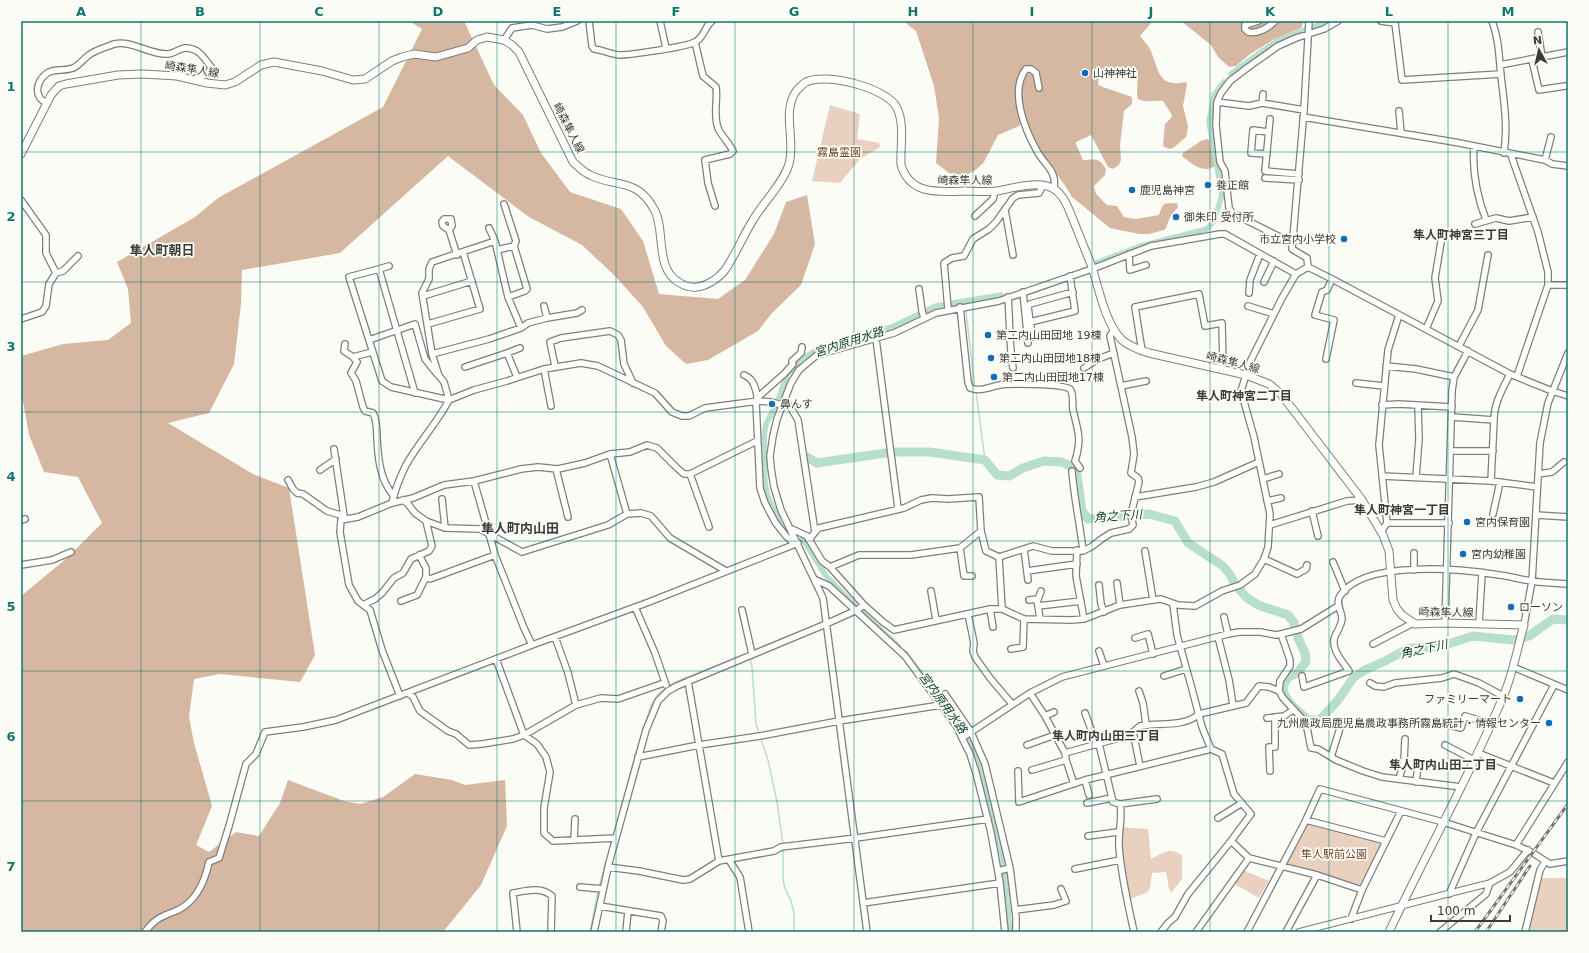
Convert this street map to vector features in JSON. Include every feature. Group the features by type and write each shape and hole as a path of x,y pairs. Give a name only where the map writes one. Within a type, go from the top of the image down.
{"main road":[{"name":"崎森隼人線","path":"21,154 54,90 59,86 74,82 130,74 171,75 207,83 225,85 235,82 262,64 274,62 322,71 353,80 365,79 392,61 402,57 414,54 436,56 468,48 482,39 493,38 504,40 519,52 574,162 582,170 596,178 631,186 651,203 658,219 662,255 670,275 677,282 686,286 697,288 712,281 724,271 753,219 789,166 792,150 789,113 792,100 797,90 806,82 825,79 836,80 874,89 892,100 897,108 901,119 901,164 906,176 916,186 923,190 937,192 995,191 1043,185 1054,189 1064,198 1092,269 1110,321 1114,329 1126,343 1142,351 1246,375 1269,384 1281,394 1362,500 1381,532 1389,551 1391,591 1393,600 1402,615 1413,622 1425,624 1445,623 1524,625"},
{"path":"1389,932 1478,753 1504,696 1524,625"}],"street":[{"path":"504,40 512,28 532,25 547,29 562,27 577,21"},
{"path":"590,21 592,46 594,49 621,55 695,42 702,37 707,25 712,21"},
{"path":"660,21 666,48"},
{"path":"1258,21 1245,25 1245,29 1248,32 1259,32 1269,27 1275,21"},
{"path":"1292,243 1232,213 1225,171 1220,162 1216,125 1218,102 1221,93 1230,81 1253,63 1286,42 1324,29 1338,21"},
{"path":"1381,21 1395,23 1402,80 1501,74"},
{"path":"1492,21 1498,39 1506,129 1504,153"},
{"path":"1310,22 1304,117 1292,249 1306,258 1308,267 1332,280 1510,374 1568,396"},
{"path":"1538,32 1542,57"},
{"path":"695,42 703,76 716,87 718,129 733,151 730,154 705,160 708,183 715,206"},
{"path":"47,104 40,98 37,90 38,84 43,76 50,72 71,69 93,52 115,44 125,43 154,52 169,54 178,49 186,48 196,51 211,67 210,72 204,76 192,79"},
{"path":"1500,65 1568,52"},
{"path":"1532,60 1538,90 1565,86"},
{"path":"1039,88 1036,73 1031,69 1026,69 1020,81 1018,93 1022,116 1037,152 1054,174 1054,189"},
{"path":"1262,103 1263,94"},
{"path":"1218,102 1249,106 1262,103 1304,110"},
{"path":"1399,111 1401,133"},
{"path":"1304,117 1401,133 1545,160 1552,164 1568,166"},
{"path":"1270,119 1265,171 1299,177"},
{"path":"1267,154 1251,153 1253,130 1268,132"},
{"path":"1545,160 1551,137"},
{"path":"1474,147 1473,163 1475,179 1481,208 1486,220"},
{"path":"1512,155 1533,217 1548,272 1548,285 1517,376"},
{"path":"1264,178 1299,177"},
{"path":"948,306 944,263 952,258 964,256 973,239 989,229 996,222 1013,198 1018,195 1039,193 1043,185"},
{"path":"975,216 993,199 995,191"},
{"path":"21,200 46,235 46,253 56,273"},
{"path":"504,204 516,241 514,246 527,289 508,297"},
{"path":"1005,210 1013,255"},
{"path":"1475,224 1486,220 1499,218 1510,221 1533,217"},
{"path":"489,228 495,241 508,297 521,328"},
{"path":"449,230 457,255"},
{"path":"757,400 784,374 817,356 876,339 894,332 923,315 948,306 960,307 999,301 1092,269 1128,254 1158,245 1225,234 1296,274"},
{"path":"1426,329 1438,301 1435,278 1442,236"},
{"path":"439,376 432,354 423,296 424,288 429,280 429,269 432,262 457,255 495,241"},
{"path":"497,250 514,246"},
{"path":"428,324 480,309 463,252"},
{"path":"1128,254 1130,270 1146,265"},
{"path":"1249,293 1250,280 1260,254"},
{"path":"1459,346 1478,310 1488,255"},
{"path":"21,319 42,312 46,306 49,284 56,273 63,271 78,256"},
{"path":"1264,282 1274,262"},
{"path":"389,266 349,277 382,381 391,387 449,400 474,390 544,369 574,363 598,366 655,393 672,412 682,416 689,416 705,408 757,400 783,403 791,408 798,420 815,532"},
{"path":"792,530 807,536 822,561 830,567 864,605 894,630 990,609 1002,609 1024,619 1072,620 1084,619 1120,605 1161,599 1173,604 1195,606 1222,591 1237,586 1255,574 1264,559 1268,547 1270,526 1270,514 1263,479 1241,394 1252,357 1274,314 1296,274 1308,267"},
{"path":"379,269 415,393"},
{"path":"1030,322 1075,311 1070,276"},
{"path":"1326,359 1334,320 1315,315 1322,292 1327,290 1332,280"},
{"path":"423,296 472,281"},
{"path":"1548,285 1568,285"},
{"path":"919,289 923,315"},
{"path":"1023,292 1028,344"},
{"path":"1033,337 1028,306 1030,304 1073,292"},
{"path":"1142,351 1136,307 1199,294 1205,326 1222,323 1223,370"},
{"path":"1008,297 1010,346 1013,368"},
{"path":"544,306 546,318"},
{"path":"1248,306 1274,314"},
{"path":"960,307 968,382 970,388 975,390 1016,383 1062,386 1069,389 1072,393 1072,404 1079,437 1079,447 1075,461 1080,468"},
{"path":"432,354 489,339 521,328 528,323 546,318 577,313 582,310"},
{"path":"1381,532 1387,523 1379,444 1382,405 1388,350 1399,315"},
{"path":"369,340 415,324 424,359 444,382 449,400 442,413 406,466 392,503"},
{"path":"809,540 819,528 859,520 898,508 904,508 921,500 932,498 948,499 980,497 981,531 986,551 999,556 1033,546 1052,551 1083,551 1111,534 1129,529 1133,525 1132,516 1139,482 1138,478 1131,472 1134,454 1133,442 1110,336 1114,329"},
{"path":"555,366 550,342 561,338 610,331 618,335 621,340 624,364 634,383"},
{"path":"876,339 898,508"},
{"path":"345,344 344,351 353,357 357,362 351,373 356,381 365,411 373,413 376,419 382,475 387,489 394,496"},
{"path":"465,367 520,348"},
{"path":"796,367 792,361 801,353 802,348"},
{"path":"1445,623 1454,377 1468,351"},
{"path":"353,357 372,352"},
{"path":"507,353 517,378"},
{"path":"1084,368 1098,359 1114,353"},
{"path":"1524,625 1532,581 1540,443 1545,415 1552,391 1568,353"},
{"path":"1386,366 1416,369 1454,377"},
{"path":"796,367 773,436 770,456 771,468 774,487 781,510 816,580 823,598 868,932"},
{"path":"544,369 551,406"},
{"path":"1491,481 1494,411 1496,403 1510,374"},
{"path":"744,375 748,376 753,381 757,400 757,440 760,488 775,522 786,536 797,544"},
{"path":"1121,386 1146,381"},
{"path":"1356,383 1384,386"},
{"path":"1382,405 1452,407"},
{"path":"1416,477 1419,438 1418,405"},
{"path":"1452,417 1494,420"},
{"path":"288,480 296,493 303,494 327,511 343,518 358,517 392,503 413,498 444,485 474,481 521,469 556,469 585,463 610,454 630,452 647,445 657,448 684,474 690,474 757,440"},
{"path":"334,449 343,518 340,532 349,585 358,601 370,610 382,650 400,696"},
{"path":"1451,451 1493,451"},
{"path":"610,454 627,514"},
{"path":"320,470 336,459"},
{"path":"1135,497 1196,487 1214,482 1259,462"},
{"path":"1538,474 1552,472 1564,462"},
{"path":"556,469 568,518"},
{"path":"1072,471 1074,498 1079,518 1083,551"},
{"path":"690,474 709,527"},
{"path":"1263,479 1278,474"},
{"path":"1382,476 1450,478 1491,481 1537,487"},
{"path":"474,481 495,555 532,645"},
{"path":"1493,514 1500,482"},
{"path":"1267,501 1281,498"},
{"path":"442,499 445,528"},
{"path":"403,500 415,514 426,521 445,528 480,529 522,552 608,525 627,514 641,513 651,516 670,538 726,571"},
{"path":"1270,526 1312,511 1347,501 1362,500"},
{"path":"1312,511 1318,536"},
{"path":"1536,515 1568,517"},
{"path":"363,605 375,599 394,578 403,573 411,559 429,551 432,546 426,521"},
{"path":"1387,523 1449,523"},
{"path":"830,567 859,555 911,555 960,548 981,531"},
{"path":"145,932 153,922 164,915 179,909 189,902 201,886 207,874 209,862 218,858 229,826 246,764 256,754 264,732 303,727 336,720 532,645 636,608 797,544"},
{"path":"960,548 964,576 972,576"},
{"path":"1024,549 1028,580"},
{"path":"1076,550 1076,576 1084,619"},
{"path":"1145,551 1153,600"},
{"path":"21,565 52,560 71,552"},
{"path":"1414,553 1414,570"},
{"path":"401,601 418,595 426,577 426,568 419,555"},
{"path":"426,577 430,579 495,555"},
{"path":"999,556 1002,609"},
{"path":"1264,559 1297,574 1306,569 1307,564"},
{"path":"1333,562 1345,591"},
{"path":"1027,571 1077,564"},
{"path":"962,738 1030,693 1062,677 1228,634 1239,632 1260,632 1276,635 1301,629 1338,606 1340,597 1351,584 1364,578 1391,571 1402,569 1448,569 1498,574 1532,581 1568,584"},
{"path":"1479,624 1482,573"},
{"path":"816,580 829,586 905,656 957,727 970,754 988,819 1000,883 1005,932"},
{"path":"1117,583 1120,605"},
{"path":"1099,585 1101,604 1104,612"},
{"path":"931,591 936,620"},
{"path":"1037,605 1041,591"},
{"path":"1029,600 1037,599 1040,619"},
{"path":"1037,605 1081,601"},
{"path":"1173,604 1175,622 1186,669 1202,727 1211,749"},
{"path":"594,932 602,889 638,757 654,708 658,701 668,691 688,681 750,653 826,624 864,605"},
{"path":"1302,676 1304,687 1348,671 1335,650 1334,645 1334,637 1342,621 1342,612 1338,606"},
{"path":"636,608 668,691"},
{"path":"990,609 993,627"},
{"path":"742,610 750,653"},
{"path":"968,614 974,643 973,651 975,657 990,678 1012,704"},
{"path":"1224,617 1228,634"},
{"path":"1011,649 1024,647 1024,619"},
{"path":"1373,644 1413,622"},
{"path":"1135,638 1148,634 1153,654"},
{"path":"1279,691 1280,682 1290,666 1290,660 1281,634"},
{"path":"555,637 568,673 576,705"},
{"path":"1218,637 1229,680 1233,705"},
{"path":"1099,650 1104,666"},
{"path":"496,659 524,735 537,744 546,757 550,772 544,808 544,834 553,841 616,838"},
{"path":"1513,667 1568,690"},
{"path":"1164,676 1186,669"},
{"path":"1370,683 1376,686 1384,687 1395,683 1442,678 1454,674 1479,683 1504,696"},
{"path":"688,681 719,861"},
{"path":"408,693 414,697 420,711 469,745 497,742 524,735 576,705 601,698 618,698 664,683"},
{"path":"1449,894 1476,833 1554,685"},
{"path":"1065,753 1098,745 1133,732 1140,726 1146,724 1164,725 1178,723 1194,718 1199,714 1246,703 1259,686 1269,687 1279,691 1293,710 1306,723 1311,748 1318,749 1331,757 1363,771 1382,777 1461,787"},
{"path":"1139,691 1143,703 1146,724"},
{"path":"1030,693 1045,716 1065,753 1074,784"},
{"path":"945,694 971,732 985,764 1010,868 1016,932"},
{"path":"638,757 699,745 762,736 839,721 941,705"},
{"path":"1267,718 1284,716 1293,710"},
{"path":"1045,716 1054,712"},
{"path":"1085,713 1098,745 1113,802 1120,804 1157,799"},
{"path":"1440,724 1461,728 1465,716 1491,724"},
{"path":"1270,771 1269,747 1275,747 1275,717"},
{"path":"1331,757 1340,728 1345,722"},
{"path":"1133,732 1140,766"},
{"path":"1027,745 1055,735"},
{"path":"1399,779 1404,762 1405,739"},
{"path":"1445,745 1474,760"},
{"path":"1018,771 1019,802 1085,780 1211,749 1222,754 1234,794 1251,814 1188,894 1175,917 1161,932"},
{"path":"1478,753 1510,767 1554,783"},
{"path":"1032,770 1066,760"},
{"path":"1516,845 1568,762"},
{"path":"1416,782 1418,766"},
{"path":"1085,780 1089,795"},
{"path":"1247,932 1306,820 1320,789 1443,822 1516,845 1528,850 1545,862 1553,865 1568,861"},
{"path":"1087,803 1112,798"},
{"path":"1218,818 1242,803"},
{"path":"1120,804 1122,814 1118,832 1120,860 1134,932"},
{"path":"1351,919 1362,890 1401,811"},
{"path":"574,819 574,840"},
{"path":"608,867 646,872 683,880 690,879 719,861 774,851 784,846 856,838 988,819"},
{"path":"1306,820 1386,841"},
{"path":"1088,836 1118,832"},
{"path":"1231,841 1249,858 1317,875 1362,890"},
{"path":"1299,932 1316,930 1351,919 1490,883 1502,878 1510,872 1528,850"},
{"path":"1196,932 1249,858"},
{"path":"730,860 740,877 749,932"},
{"path":"1075,868 1120,860"},
{"path":"1525,932 1540,870 1545,862"},
{"path":"998,871 1010,868"},
{"path":"1286,932 1317,875"},
{"path":"863,903 1000,883"},
{"path":"1440,932 1486,894 1490,883"},
{"path":"580,887 602,889"},
{"path":"517,932 513,893 540,889 547,891 552,896 551,932"},
{"path":"1015,910 1054,905 1066,901 1061,889"},
{"path":"600,906 661,916 663,922 661,932"},
{"path":"626,932 628,910"}],"green space":[{"name":"霧島霊園","path":"830,105 860,114 857,139 879,143 880,147 860,159 840,183 812,181"},
{"name":"隼人駅前公園","path":"1306,822 1383,842 1361,885 1285,865"},
{"path":"1121,827 1148,829 1151,859 1166,851 1174,851 1182,855 1182,879 1171,893 1166,872 1152,873 1148,892 1130,899 1120,848"},
{"path":"1243,870 1269,881 1259,898 1235,884"},
{"path":"1542,878 1568,878 1568,932 1526,932"}],"shaded area":[{"path":"409,21 464,21 494,85 523,115 541,153 570,192 621,209 643,241 659,294 718,299 745,280 774,234 786,202 807,195 815,244 801,285 772,313 758,331 708,360 686,364 666,346 643,307 614,275 582,245 529,217 448,156 340,253 242,270 241,304 234,364 209,413 168,423 253,474 289,488 315,655 300,682 220,674 194,679 189,717 194,743 212,806 196,845 209,852 236,832 259,836 280,803 288,780 344,801 360,804 383,797 415,774 452,780 465,785 505,780 507,826 481,885 443,932 21,932 21,596 67,558 102,523 78,477 44,472 29,435 21,390 21,356 63,344 108,340 131,323 128,289 117,262 195,217 218,198 383,107 422,29"},
{"path":"903,21 1156,21 1152,22 1140,36 1150,49 1161,77 1170,83 1185,82 1187,84 1183,106 1188,126 1186,137 1173,148 1169,149 1163,146 1165,124 1172,115 1163,101 1147,101 1138,99 1138,72 1134,68 1100,75 1099,77 1098,84 1100,86 1132,97 1132,104 1124,111 1120,145 1121,160 1119,165 1113,169 1108,167 1091,135 1076,142 1076,144 1083,160 1099,160 1106,169 1105,175 1094,186 1096,194 1107,205 1117,206 1124,217 1136,219 1159,215 1164,204 1177,203 1178,207 1170,217 1166,228 1164,230 1149,234 1139,234 1110,228 1072,197 1039,151 1033,138 1021,123 1019,126 998,135 984,162 977,169 965,176 949,173 936,163 939,118 934,86 916,31"},
{"path":"1181,21 1304,21 1301,28 1275,39 1250,54 1236,66 1229,67 1218,57 1211,45"},
{"path":"1207,139 1211,141 1215,166 1206,169 1198,167 1182,156 1183,153 1201,141"}],"waterway":[{"name":"宮内原用水路","path":"1231,74 1279,40 1328,21"},
{"name":"宮内原用水路","path":"1096,263 1141,246 1207,229 1214,221 1222,195 1209,122 1214,95 1224,82"},
{"name":"宮内原用水路","path":"782,528 768,497 765,483 764,436 766,424 778,400 787,375 801,359 821,348 892,327 936,306 1001,295"},
{"path":"966,312 975,388"},
{"path":"976,392 985,460"},
{"name":"角之下川","path":"805,456 817,463 893,452 930,452 985,460 997,475 1009,476 1023,468 1044,461 1062,462 1072,467 1077,475 1082,511 1088,519 1149,514 1175,521 1188,543 1223,566 1231,576 1234,583 1246,597 1258,605 1288,615 1294,623 1298,638 1305,653 1306,662 1298,672 1287,678 1283,687 1284,692 1293,707 1311,721 1321,719 1338,700 1354,677 1404,651 1412,648 1433,647 1448,644 1473,636 1513,640 1529,636 1553,619 1568,620"},
{"name":"宮内原用水路","path":"802,538 826,576 854,605 898,646"},
{"path":"753,650 817,625"},
{"path":"613,837 637,749 651,705 659,693 680,680 750,652"},
{"name":"宮内原用水路","path":"905,653 959,722 979,760 1003,859 1010,932"},
{"path":"750,658 756,724 768,760 777,802 783,844"},
{"path":"599,887 612,841"},
{"path":"783,848 783,880 794,913 794,932"},
{"path":"590,932 598,891"}],"railway":[{"path":"1475,932 1568,804"},
{"path":"1486,932 1530,866"}],"place":[{"name":"山神神社","path":"1085,73"},
{"name":"養正館","path":"1208,185"},
{"name":"鹿児島神宮","path":"1132,190"},
{"name":"御朱印 受付所","path":"1176,217"},
{"name":"市立宮内小学校","path":"1344,239"},
{"name":"第二内山田団地 19棟","path":"988,335"},
{"name":"第二内山田団地18棟","path":"991,358"},
{"name":"第二内山田団地17棟","path":"994,377"},
{"name":"鼻んす","path":"772,404"},
{"name":"宮内保育園","path":"1467,522"},
{"name":"宮内幼稚園","path":"1463,554"},
{"name":"ローソン","path":"1511,607"},
{"name":"ファミリーマート","path":"1520,699"},
{"name":"九州農政局鹿児島農政事務所霧島統計・情報センター","path":"1549,723"}],"district":[{"name":"隼人町神宮三丁目","path":"1461,235"},
{"name":"隼人町朝日","path":"162,250"},
{"name":"隼人町神宮二丁目","path":"1244,396"},
{"name":"隼人町神宮一丁目","path":"1402,510"},
{"name":"隼人町内山田","path":"520,528"},
{"name":"隼人町内山田三丁目","path":"1106,736"},
{"name":"隼人町内山田二丁目","path":"1443,765"}]}
